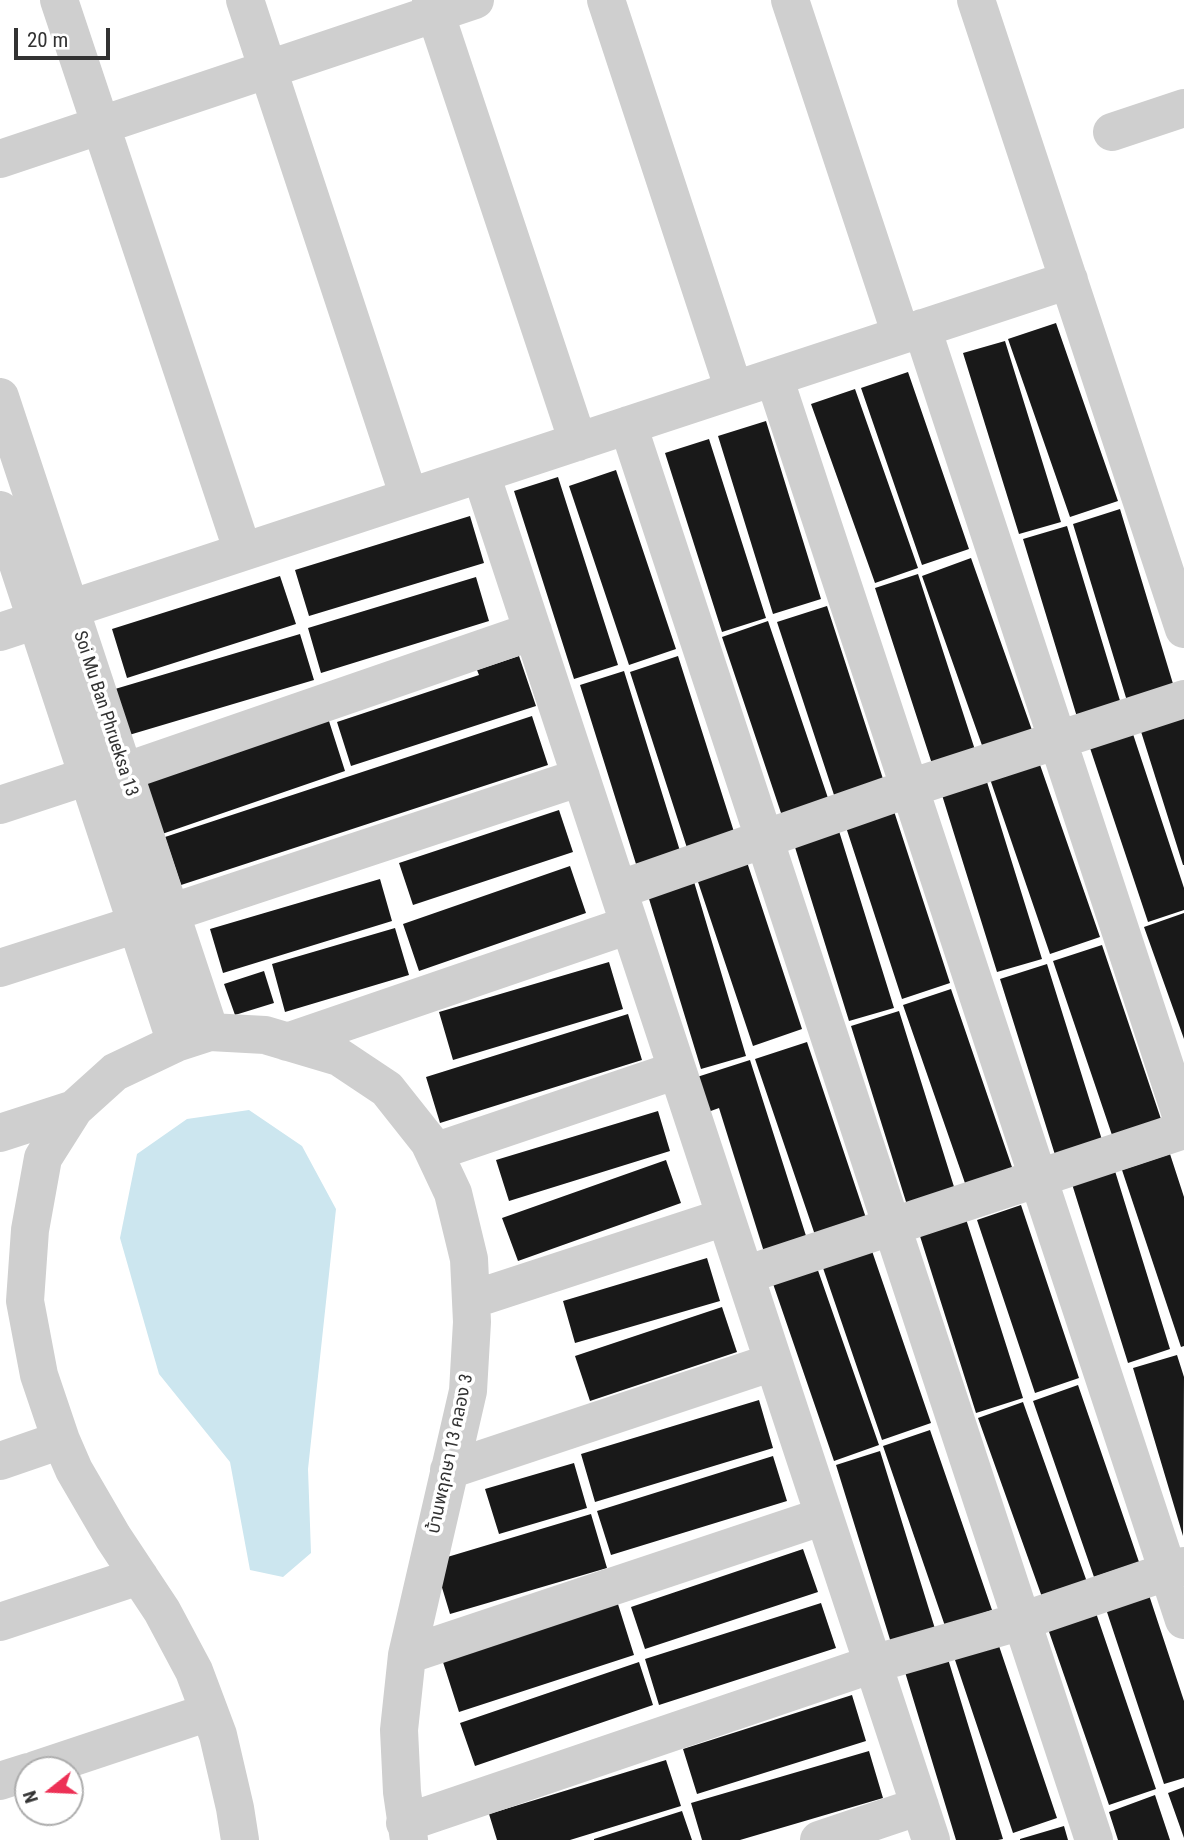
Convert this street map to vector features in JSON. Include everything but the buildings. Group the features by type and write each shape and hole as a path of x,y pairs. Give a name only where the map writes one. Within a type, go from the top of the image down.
{"street":[{"path":"59,0 243,552"},
{"path":"245,0 409,498"},
{"path":"0,159 268,69 433,7 475,0"},
{"path":"606,0 734,390"},
{"path":"790,0 1057,738 1184,1124"},
{"path":"976,0 1184,629"},
{"path":"433,7 578,442"},
{"path":"1111,132 1184,108"},
{"path":"0,632 1069,280"},
{"path":"774,377 1039,1180 1176,1568 1184,1620"},
{"name":"Soi Mu Ban Phrueksa 13","path":"0,397 53,615 193,1037"},
{"path":"628,425 1094,1840"},
{"path":"481,474 925,1823 819,1840"},
{"name":"Soi Mu Ban Phrueksa 13","path":"0,510 53,615"},
{"path":"0,805 106,774 533,631"},
{"path":"287,1042 624,907 764,838 1057,738 1184,699"},
{"path":"0,968 581,777"},
{"name":"บ้านพฤกษา 13 คลอง 3","path":"240,1840 221,1747 194,1671 162,1611 74,1470 61,1440 13,1299 30,1230 43,1158 74,1109 115,1072 193,1037 265,1035 338,1057 387,1089 429,1142 453,1193 469,1259 471,1300 468,1391 407,1655 399,1730 407,1832"},
{"path":"434,1152 677,1070"},
{"path":"0,1133 74,1109"},
{"path":"745,1275 1184,1130"},
{"path":"471,1300 725,1217"},
{"path":"449,1470 773,1362"},
{"path":"0,1461 61,1440"},
{"path":"407,1655 824,1516"},
{"path":"407,1832 873,1664 1022,1621 1176,1568"},
{"path":"0,1622 139,1576"},
{"path":"77,1756 209,1712"}],"water":[{"path":"249,1110 302,1146 336,1209 308,1469 311,1553 283,1577 250,1570 230,1462 159,1374 120,1238 137,1154 187,1119"}]}
